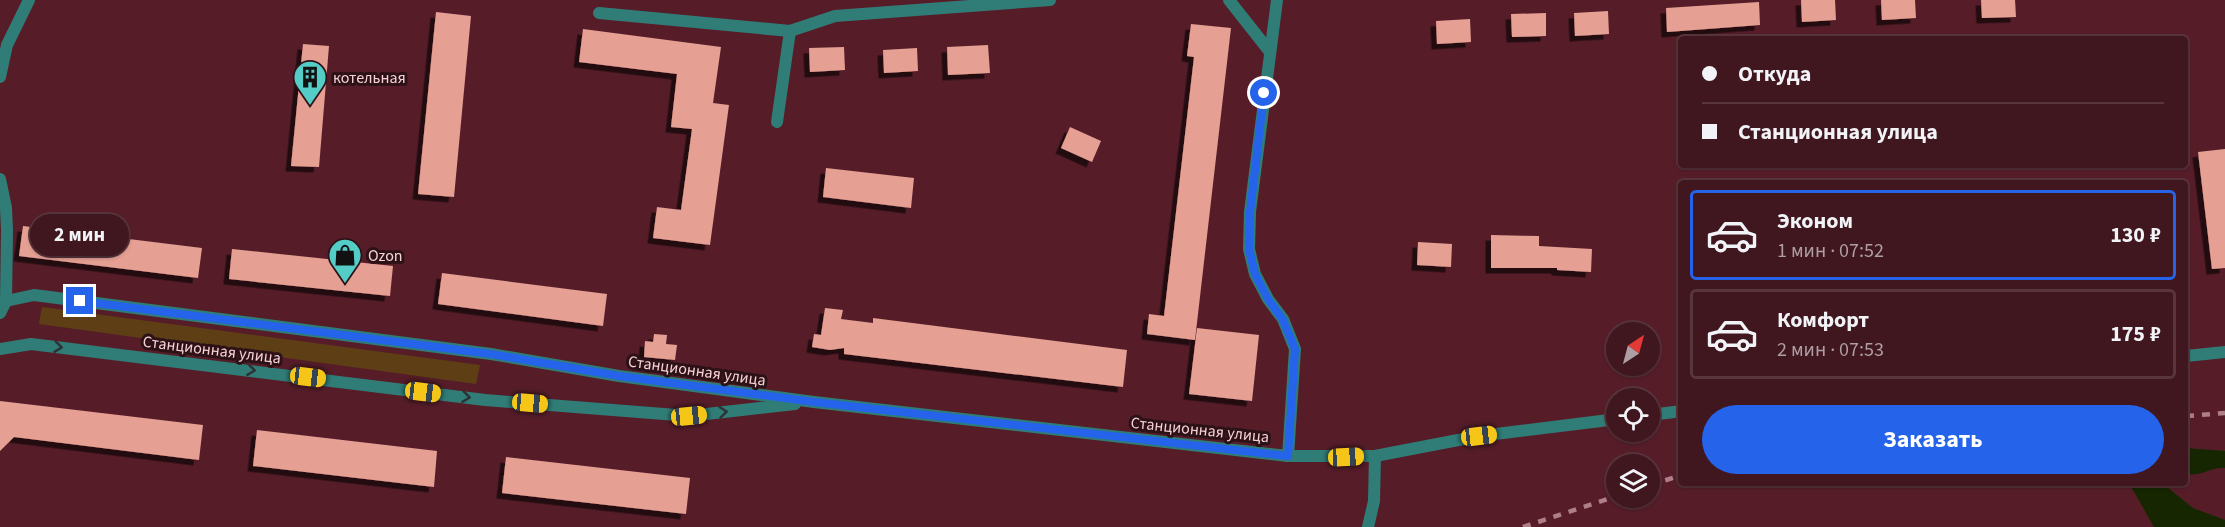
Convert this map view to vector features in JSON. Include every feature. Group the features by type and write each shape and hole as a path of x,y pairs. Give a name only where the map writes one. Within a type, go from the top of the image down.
{"street":[{"path":"0,76 7,45 28,0"},
{"path":"599,13 790,31 835,16 1050,0"},
{"path":"1229,0 1270,52"},
{"path":"1277,0 1250,212 1249,249 1255,274 1268,299 1283,320 1295,349 1288,456"},
{"path":"777,122 790,31"},
{"path":"0,179 6,208 7,230 6,301 0,313"},
{"name":"Станционная улица","path":"6,301 34,295 491,354 619,376 814,402 1288,456 1375,456 1479,436 1606,420"},
{"name":"Станционная улица","path":"0,349 31,344 485,400 689,416 814,402"},
{"path":"2188,357 2225,352"},
{"path":"1660,414 1678,412"},
{"path":"1368,527 1374,501 1375,456"}],"shaded area":[{"path":"42,307 480,365 476,384 39,324"},
{"path":"2188,448 2225,451 2225,468 2188,474"},
{"path":"2131,486 2166,486 2193,508 2225,520 2225,527 2154,527"}],"building":[{"path":"1801,0 1835,0 1836,20 1802,22"},
{"path":"1881,0 1915,0 1916,18 1882,20"},
{"path":"1981,0 2015,0 2016,17 1982,18"},
{"path":"1759,2 1760,25 1667,32 1666,8"},
{"path":"1608,11 1609,34 1575,36 1574,13"},
{"path":"436,12 471,16 454,197 418,194"},
{"path":"1546,13 1546,36 1512,37 1511,14"},
{"path":"1470,19 1471,42 1437,44 1436,21"},
{"path":"1191,24 1231,28 1195,340 1147,334 1149,314 1164,316 1194,57 1187,56"},
{"path":"583,29 721,47 713,103 729,105 710,245 653,238 657,207 681,210 692,129 671,127 677,74 579,62"},
{"name":"котельная","path":"303,44 329,46 319,167 291,166"},
{"path":"988,45 990,73 948,75 947,47"},
{"path":"844,47 845,70 810,72 809,48"},
{"path":"917,48 918,71 884,73 883,50"},
{"path":"1070,127 1101,141 1092,162 1061,148"},
{"path":"2225,149 2225,268 2212,269 2198,152"},
{"path":"826,168 914,178 911,208 823,197"},
{"path":"23,226 202,248 198,278 19,256"},
{"path":"1491,235 1539,236 1539,246 1592,249 1591,272 1557,270 1557,268 1491,268"},
{"path":"1418,242 1452,244 1451,267 1417,265"},
{"path":"232,249 393,266 390,296 229,279"},
{"path":"442,273 607,294 603,326 438,304"},
{"path":"825,308 843,310 841,319 873,323 873,318 1127,350 1123,387 844,354 844,348 830,350 812,347 814,334 821,335"},
{"path":"1197,328 1259,335 1252,401 1189,394"},
{"path":"654,334 667,335 666,344 677,345 675,360 644,357 645,341 653,342"},
{"path":"0,401 203,425 199,460 14,437 0,451"},
{"path":"257,430 437,451 434,487 253,466"},
{"path":"506,457 690,478 686,514 502,493"}],"railway":[{"path":"2188,416 2225,413"},
{"path":"1660,482 1678,476"},
{"path":"1523,527 1606,500"}],"place":[{"name":"котельная","path":"310,106"},
{"name":"Ozon","path":"345,284"}],"route":[{"path":"80,301 491,354 619,376 814,402 1288,456 1295,349 1283,320 1268,299 1255,274 1249,249 1250,212 1264,93"}]}
